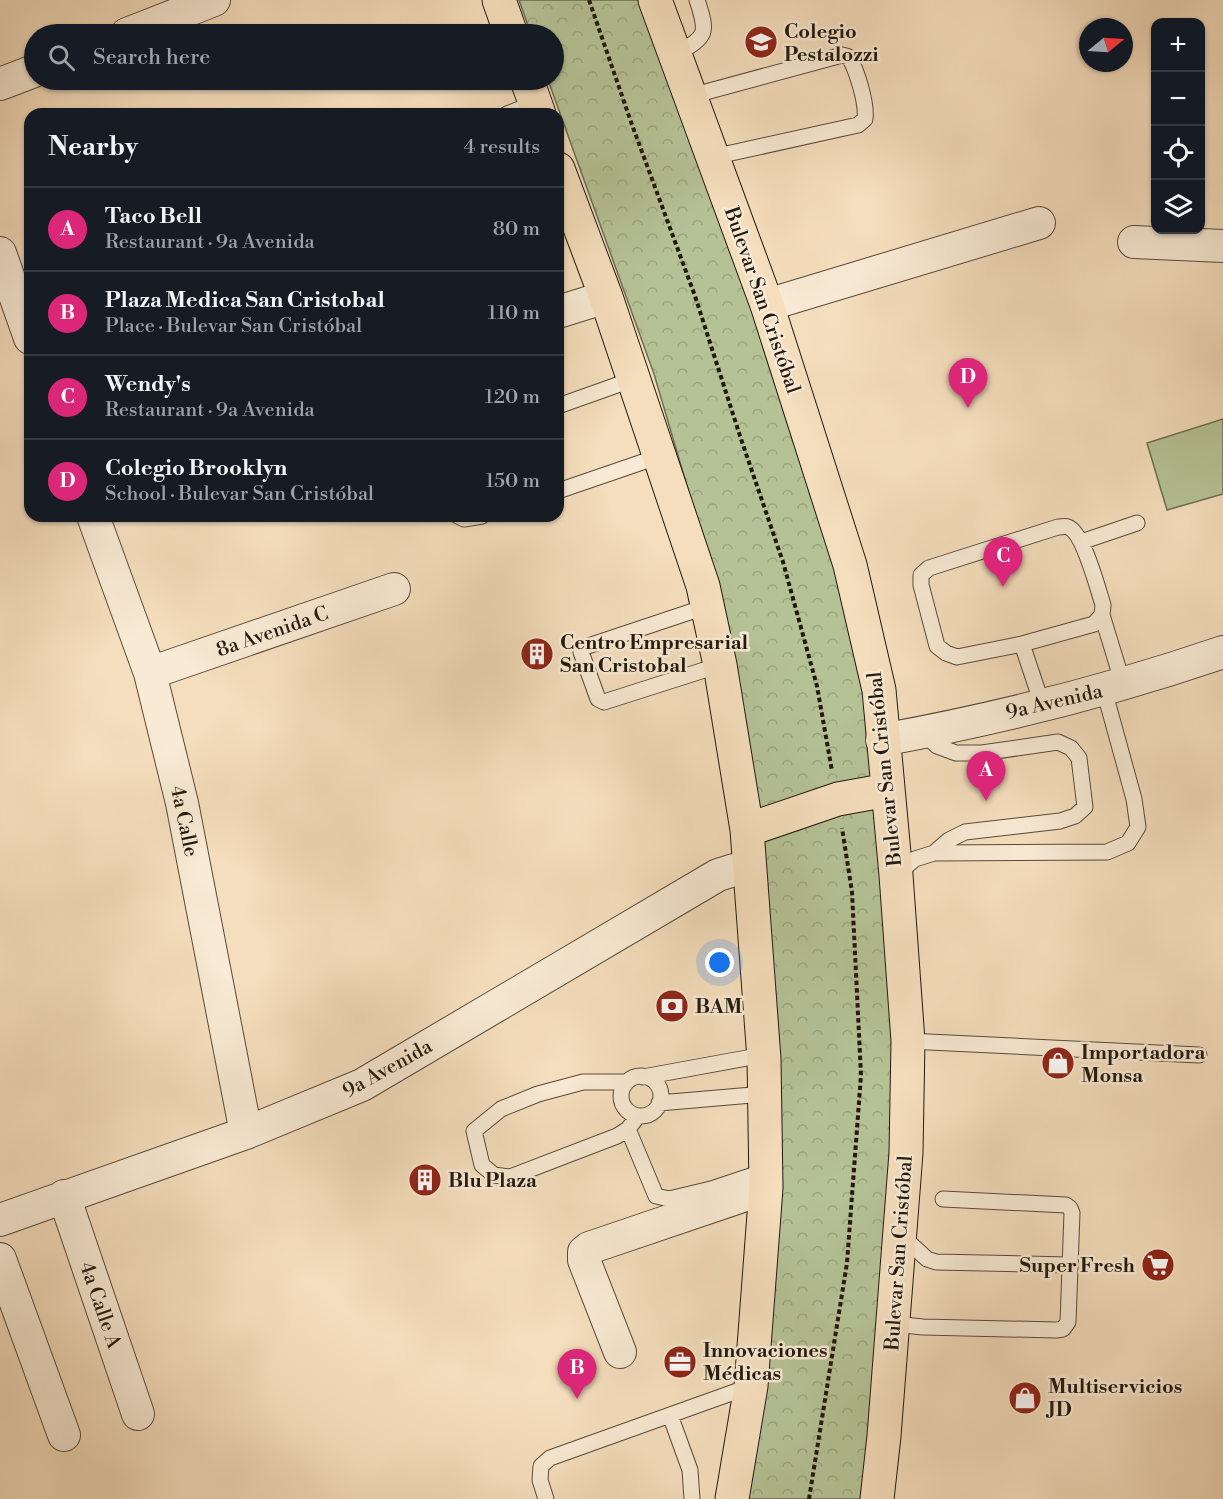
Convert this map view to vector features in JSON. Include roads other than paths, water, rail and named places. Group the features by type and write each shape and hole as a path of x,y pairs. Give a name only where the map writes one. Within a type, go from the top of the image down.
{"main road":[{"path":"499,0 507,24"},
{"name":"Bulevar San Cristóbal","path":"655,0 767,305 850,565 879,690 908,1041 906,1153 877,1499"},
{"path":"564,185 606,297 703,586 720,665 747,830 763,1055 765,1179 751,1386 732,1499"},
{"path":"747,830 838,799 888,790"}],"street":[{"path":"153,24 214,0"},
{"path":"0,84 24,75"},
{"path":"767,305 1039,223"},
{"path":"1134,242 1223,246"},
{"path":"0,253 24,321"},
{"path":"564,310 606,297"},
{"name":"4a Calle","path":"95,522 150,673 182,803 246,1133"},
{"name":"8a Avenida C","path":"150,673 394,590"},
{"name":"9a Avenida","path":"882,740 922,733 1113,687 1223,652"},
{"name":"9a Avenida","path":"0,1220 246,1133 362,1085 718,875 734,870 750,871"},
{"path":"620,1352 584,1260 584,1252 589,1248 765,1179"},
{"name":"4a Calle A","path":"64,1196 138,1414"},
{"path":"0,1260 64,1435"}],"lane":[{"path":"675,55 698,41 704,33 705,22 697,0"},
{"path":"690,96 842,55 849,57 853,65 866,110 865,119 858,125 713,157"},
{"path":"564,404 634,379"},
{"path":"564,489 660,456"},
{"path":"1081,542 1137,523"},
{"path":"896,875 915,860 934,853 1107,852 1128,843 1138,827 1113,687 1102,615 1103,605 1081,542 1075,532 1068,527 1058,527 929,568 921,575 921,585 937,646 957,657 1022,644 1094,624 1102,615"},
{"path":"708,606 582,648 580,652 598,699 604,702 720,665"},
{"path":"1022,644 1042,704"},
{"path":"922,733 937,746 956,753 982,753 1058,742 1071,748 1080,758 1085,807 1075,816 1060,821 966,832 949,840 934,853"},
{"path":"908,1041 1199,1055"},
{"path":"638,1116 628,1129 617,1136 510,1176 494,1175 482,1165 474,1131 501,1109 538,1094 583,1082 626,1082 634,1078 763,1055"},
{"path":"626,1082 621,1099 624,1107 630,1113 638,1116 647,1115 655,1111 660,1094 651,1079 643,1077"},
{"path":"659,1103 764,1094"},
{"path":"628,1129 656,1196 662,1199 669,1200 765,1179"},
{"path":"893,1324 922,1328 1063,1329 1068,1322 1072,1213 1070,1208 1066,1205 943,1198"},
{"path":"900,1234 927,1259 936,1262 1069,1265"},
{"path":"546,1499 540,1480 541,1466 550,1458 751,1386"},
{"path":"670,1415 690,1470 692,1499"}],"place":[{"name":"Colegio Pestalozzi","path":"761,42"},
{"name":"Colegio Brooklyn","path":"968,408"},
{"name":"Wendy's","path":"1003,587"},
{"name":"Centro Empresarial San Cristobal","path":"537,654"},
{"name":"Taco Bell","path":"986,801"},
{"name":"BAM","path":"672,1006"},
{"name":"Importadora Monsa","path":"1058,1063"},
{"name":"Blu Plaza","path":"425,1180"},
{"name":"Super Fresh","path":"1158,1265"},
{"name":"Innovaciones Médicas","path":"680,1362"},
{"name":"Multiservicios JD","path":"1025,1398"},
{"name":"Plaza Medica San Cristobal","path":"577,1399"}]}
